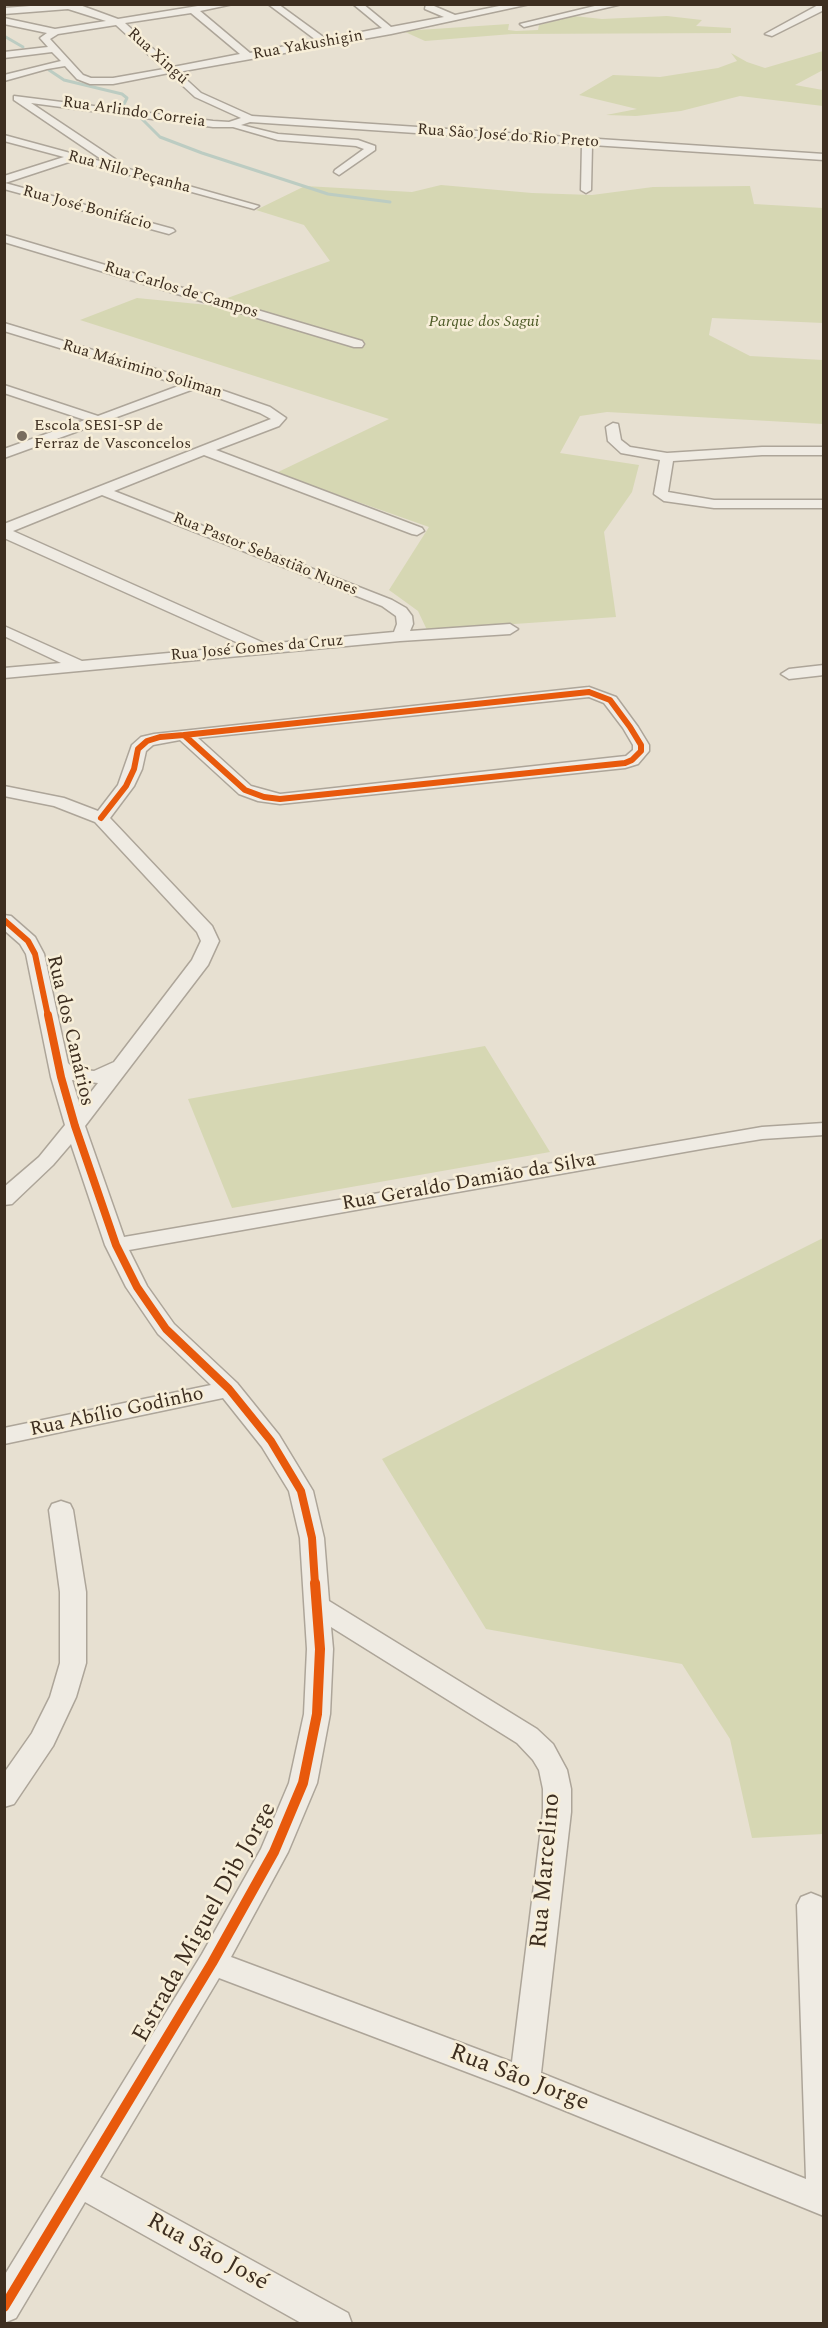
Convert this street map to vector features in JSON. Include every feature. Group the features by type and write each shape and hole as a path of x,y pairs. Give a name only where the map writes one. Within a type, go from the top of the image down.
{"street":[{"path":"4,11 90,4"},
{"name":"Rua Xingú","path":"118,22 229,4"},
{"path":"272,4 326,43"},
{"path":"357,4 391,31"},
{"path":"432,4 428,7 457,18"},
{"name":"Rua Yakushigin","path":"68,63 80,77 90,81 113,81 526,4"},
{"path":"524,24 618,4"},
{"path":"63,5 118,22"},
{"path":"770,34 824,6"},
{"path":"193,10 249,57"},
{"path":"4,21 56,32"},
{"path":"68,63 45,38 56,32 118,22"},
{"name":"Rua Xingú","path":"118,22 198,94"},
{"path":"4,55 53,49"},
{"path":"4,55 46,66"},
{"path":"4,78 46,66 68,63"},
{"name":"Rua São José do Rio Preto","path":"198,94 250,119 824,157"},
{"name":"Rua Arlindo Correia","path":"4,95 229,125 250,119"},
{"path":"17,98 92,150 135,174"},
{"path":"229,125 278,137 358,143 372,148 339,172"},
{"name":"Rua Nilo Peçanha","path":"4,138 254,206"},
{"path":"586,190 587,142"},
{"path":"4,180 92,150"},
{"name":"Rua José Bonifácio","path":"4,186 169,231"},
{"name":"Rua Carlos de Campos","path":"4,238 358,344"},
{"name":"Rua Máximino Soliman","path":"4,327 194,385 266,410 279,418 274,423 206,451"},
{"path":"4,454 194,385"},
{"path":"4,389 98,420"},
{"path":"613,427 615,441 626,450 667,457 762,451 824,451"},
{"path":"4,530 206,451 417,531"},
{"path":"667,457 661,494 676,499 714,504 824,504"},
{"name":"Rua Pastor Sebastião Nunes","path":"103,490 387,603 401,611 404,616 405,624 400,636"},
{"path":"4,530 267,649"},
{"name":"Rua José Gomes da Cruz","path":"4,673 510,628"},
{"path":"4,630 79,665"},
{"path":"789,674 824,670"},
{"path":"100,819 126,786 134,769 136,753 142,745 153,739 184,735 589,692 610,700 641,745 641,751 625,763 280,799 264,797 245,790 184,735"},
{"path":"4,791 58,802 100,819 206,930 210,941 201,961 75,1126 46,1161 4,1199"},
{"name":"Rua dos Canários","path":"4,920 28,941 35,954 58,1064 75,1126"},
{"path":"58,1064 68,1074 98,1077 121,1066"},
{"name":"Estrada Miguel Dib Jorge","path":"4,2307 212,1963 273,1852 303,1783 317,1714 320,1649 318,1606 312,1538 301,1491 271,1442 229,1389 166,1329 137,1287 116,1245 75,1126"},
{"name":"Rua Geraldo Damião da Silva","path":"116,1245 762,1133 824,1130"},
{"name":"Rua Abílio Godinho","path":"4,1436 229,1389"},
{"path":"4,1796 43,1739 63,1696 73,1663 73,1592 61,1510"},
{"name":"Rua Marcelino","path":"318,1606 527,1736 543,1752 553,1770 557,1789 557,1812 525,2080"},
{"path":"811,1905 823,2201"},
{"name":"Rua São Jorge","path":"212,1963 525,2080 823,2201"},
{"name":"Rua São José","path":"79,2182 336,2324"}],"green space":[{"path":"574,16 602,19 667,16 702,20 696,26 731,28 731,33 512,34 425,41 403,31 509,24 508,30 538,30 539,25"},
{"path":"823,51 823,70 795,85 823,90 823,106 740,96 681,111 636,116 606,115 637,109 579,95 613,75 660,77 718,68 737,61 731,53 765,68"},
{"name":"Parque dos Sagui","path":"441,185 532,193 592,195 653,187 750,186 754,204 823,208 823,323 712,318 709,335 750,356 823,360 823,424 607,412 580,416 560,453 639,465 632,492 604,532 616,617 427,630 418,611 389,590 429,527 276,473 389,419 80,320 137,298 208,305 330,261 304,225 256,210 305,186 412,192"},
{"path":"485,1046 550,1152 232,1208 188,1099"},
{"path":"823,1238 823,1834 752,1838 730,1739 682,1664 486,1629 382,1459"}],"waterway":[{"path":"4,36 23,47"},
{"path":"49,70 64,80 122,94 127,98 123,106"},
{"path":"141,118 160,137 202,153 328,194 390,202"}],"cycle path":[{"path":"101,818 126,786 134,769 138,749 147,741 160,737 589,692 610,700 641,745 641,751 625,763 280,799 264,797 245,790 184,735"},
{"path":"4,920 28,941 35,954 61,1077 75,1126 116,1245 137,1287 166,1329 229,1389 271,1441 301,1491 312,1538 320,1649 317,1714 303,1783 274,1852 212,1963 4,2307"}],"place":[{"name":"Escola SESI-SP de Ferraz de Vasconcelos","path":"22,436"}]}
